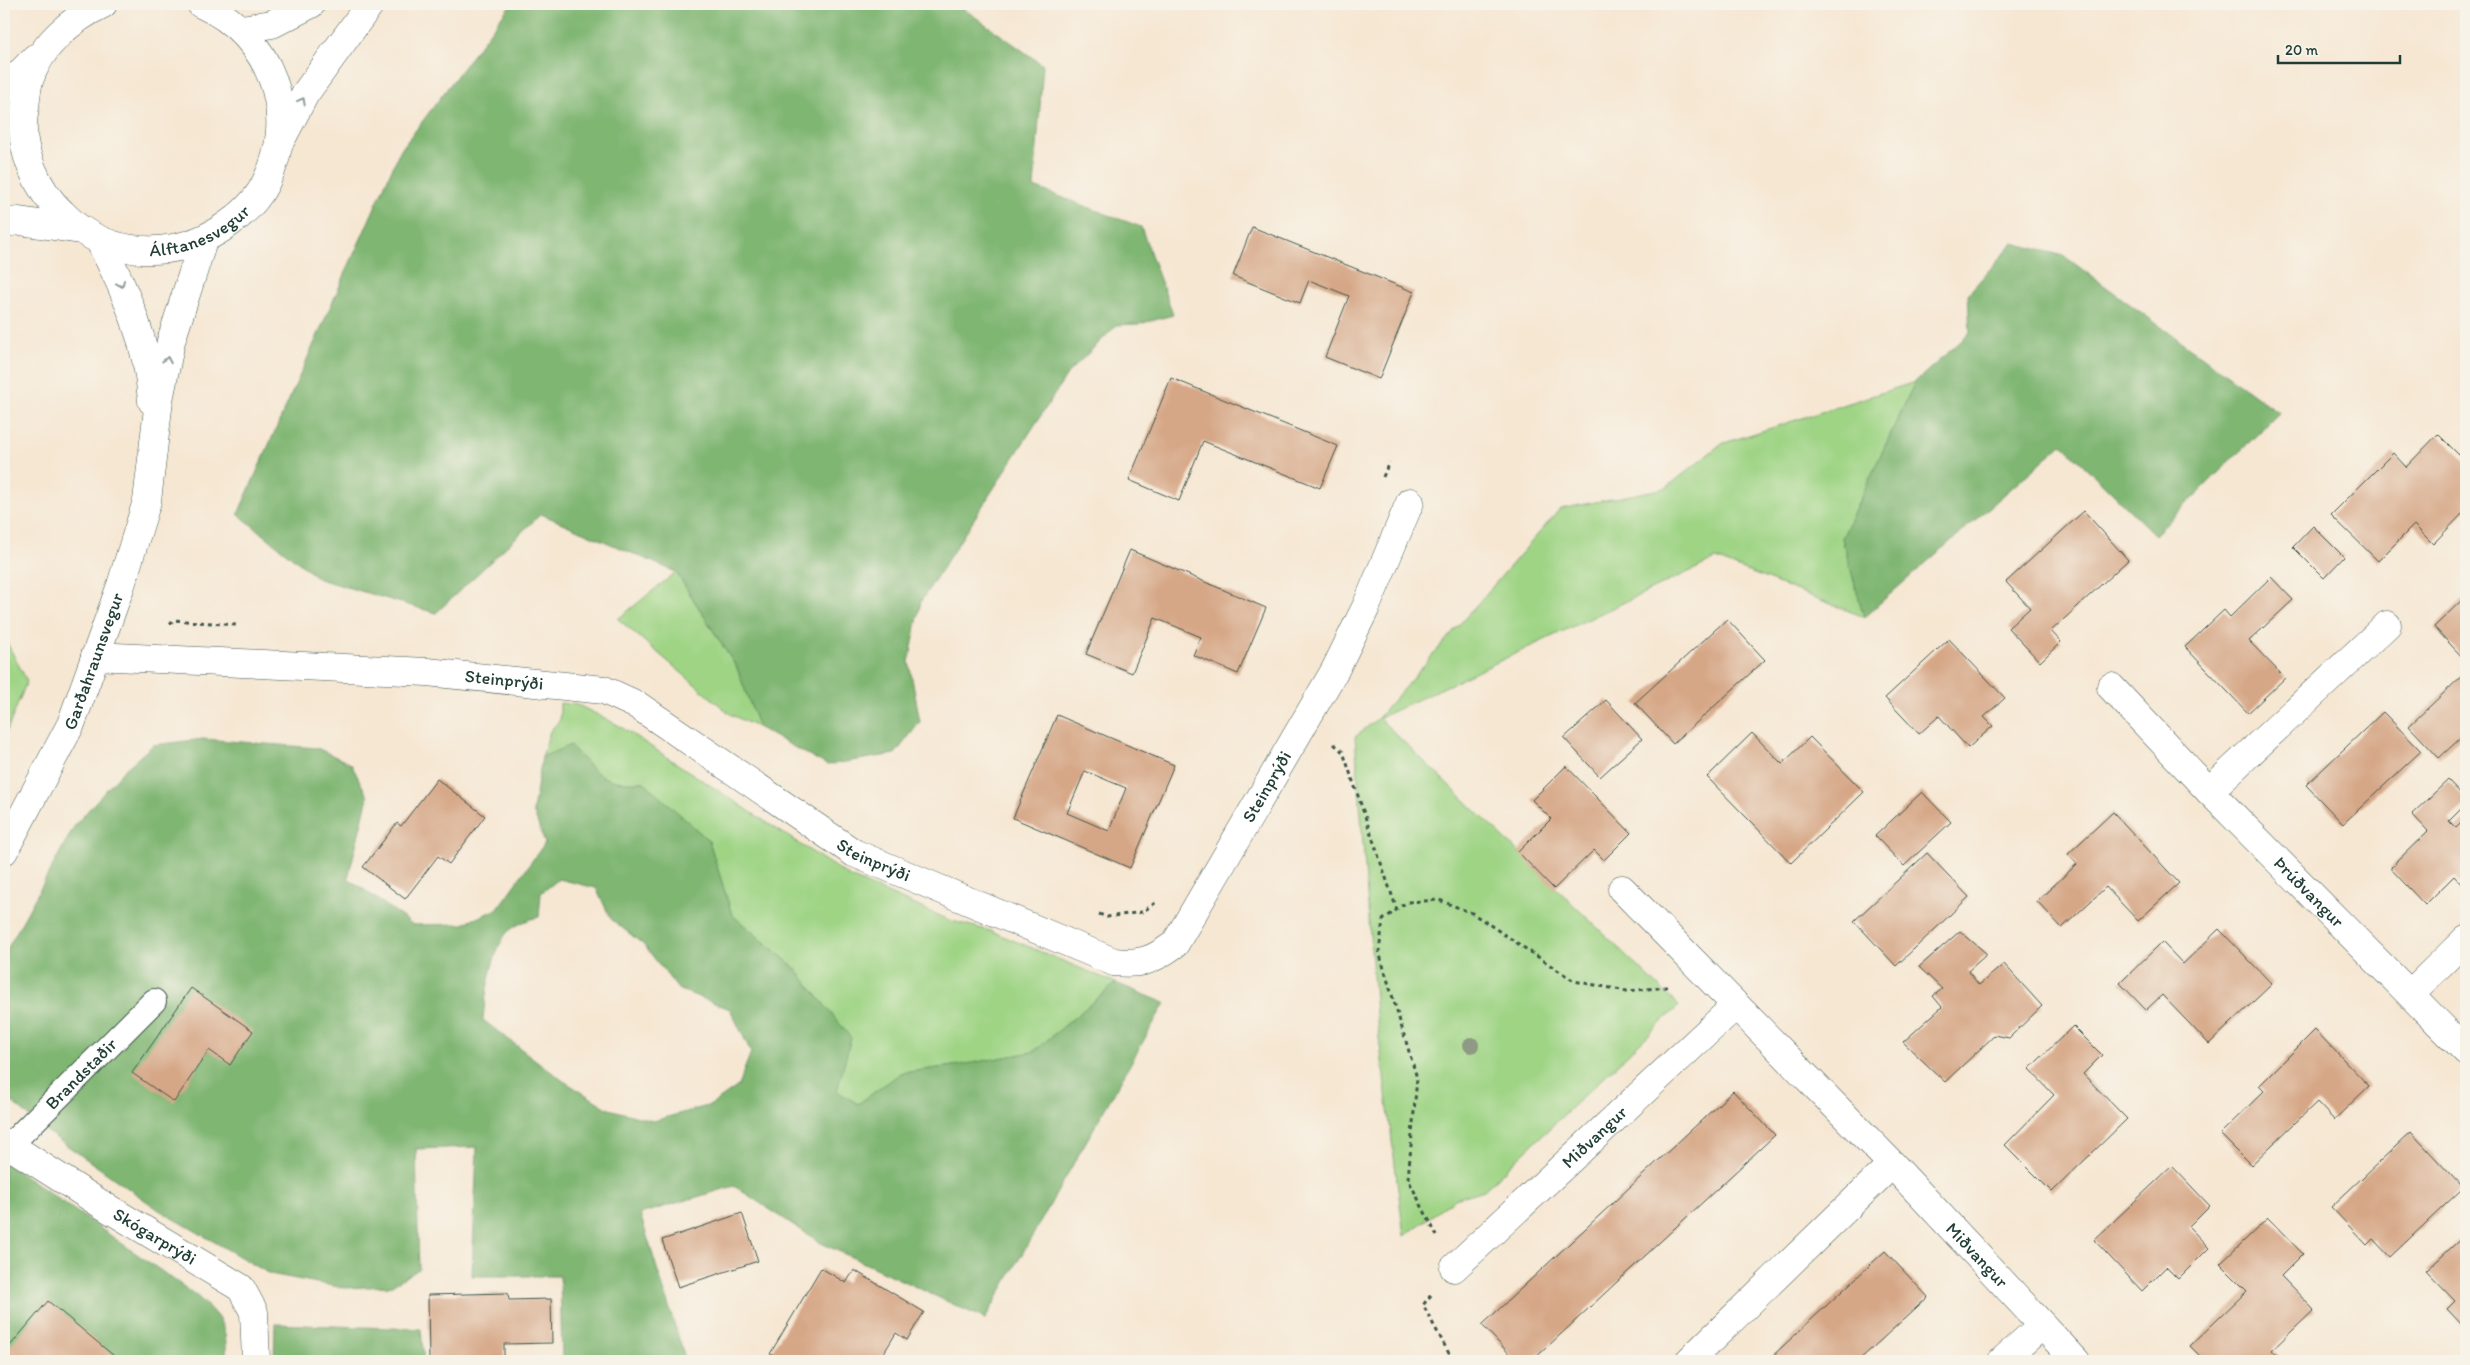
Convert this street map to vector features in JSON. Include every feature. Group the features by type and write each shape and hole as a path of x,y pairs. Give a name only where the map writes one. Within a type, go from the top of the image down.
{"street":[{"name":"Álftanesvegur","path":"4,90 50,42 81,14 102,4"},
{"name":"Álftanesvegur","path":"201,4 221,12 242,29 267,62 280,102 279,144"},
{"path":"242,29 272,24 311,4"},
{"name":"Álftanesvegur","path":"4,223 19,221 90,235 133,250 168,250 203,241 239,218 265,184 279,144 305,94 370,4"},
{"name":"Álftanesvegur","path":"50,42 29,80 23,122 29,164 49,201 90,235"},
{"name":"Garðahraunsvegur","path":"90,235 120,281 137,324 146,357 152,391 154,460"},
{"name":"Garðahraunsvegur","path":"4,850 71,724 147,501 154,460 160,400 171,341 203,241"},
{"name":"Steinprýði","path":"95,656 427,672 604,690 637,706 854,853 1114,962 1134,964 1156,958 1175,944 1335,670 1362,615 1410,502"},
{"path":"2209,791 2387,625"},
{"name":"Þrúðvangur","path":"2111,687 2209,791 2411,992 2466,1051"},
{"name":"Miðvangur","path":"1622,890 1892,1164 2076,1361"},
{"path":"2411,992 2466,939"},
{"name":"Miðvangur","path":"1454,1268 1735,1006"},
{"name":"Skógarprýði","path":"6,1144 241,1288 254,1312 256,1361"},
{"path":"1689,1361 1892,1164"},
{"path":"2002,1361 2042,1325"}],"lane":[{"name":"Brandstaðir","path":"6,1144 154,1001"}],"path":[{"path":"1382,480 1389,462"},
{"path":"149,658 173,620 241,625"},
{"path":"1300,729 1334,744 1343,752 1397,910"},
{"path":"1098,914 1107,917 1142,912 1161,898"},
{"path":"1453,1361 1423,1305 1454,1268 1408,1179 1417,1078 1379,952 1383,920 1407,902 1439,900 1472,913 1574,981 1626,992 1672,987 1703,973"}],"green space":[{"path":"511,4 957,4 1043,65 1034,187 1141,227 1173,315 1139,324 1117,325 1069,372 921,601 909,662 920,722 895,754 827,765 759,728 737,668 676,572 541,514 436,613 319,579 238,514 400,151"},
{"path":"2013,243 2064,256 2279,413 2155,535 2062,444 1864,617 1842,538 1915,382 1970,333 1968,294"},
{"path":"1915,382 1842,538 1864,617 1716,559 1379,718 1679,1006 1484,1190 1455,1199 1404,1236 1376,1014 1355,737 1378,718 1560,509 1666,488 1721,444"},
{"path":"676,572 737,668 759,728 730,714 618,619"},
{"path":"4,640 27,681 4,738"},
{"path":"560,703 578,705 618,725 850,877 952,921 991,931 1116,983 1033,1052 961,1065 901,1073 858,1104 837,1092 795,968 732,915 709,841 644,782 618,781 601,776 570,746 542,757 550,731 560,720"},
{"path":"203,739 317,748 351,764 368,797 348,878 413,925 463,924 497,909 545,843 533,811 542,757 570,745 601,776 618,781 644,782 709,841 732,915 795,968 851,1038 837,1091 858,1104 901,1073 961,1065 1033,1052 1116,983 1165,1003 985,1319 821,1243 734,1186 640,1214 686,1361 562,1361 560,1276 472,1276 477,1147 416,1149 419,1269 390,1286 344,1288 270,1274 159,1210 45,1130 4,1095 4,955 75,825 123,771 153,745","holes":["559,879 596,888 611,919 644,945 678,989 730,1009 751,1052 738,1086 711,1105 653,1121 609,1109 562,1080 483,1020 492,967 503,938 519,924 539,917 541,893"]},
{"path":"4,1161 197,1296 222,1324 226,1339 226,1361 4,1361"},
{"path":"275,1324 421,1329 424,1361 274,1361"}],"building":[{"path":"1252,227 1414,292 1379,379 1325,357 1349,296 1309,280 1300,303 1233,276"},
{"path":"1171,378 1338,446 1320,488 1203,441 1179,501 1129,480"},
{"path":"2438,434 2466,462 2466,510 2433,544 2414,525 2378,561 2331,515 2393,453 2406,467"},
{"path":"2084,511 2128,560 2051,631 2061,642 2040,662 2008,628 2030,608 2006,582"},
{"path":"2313,526 2344,557 2324,578 2293,547"},
{"path":"1130,550 1266,608 1238,674 1193,655 1201,637 1155,618 1132,673 1086,654"},
{"path":"2271,577 2293,600 2249,641 2285,678 2248,713 2185,647 2224,610 2230,617"},
{"path":"2466,596 2466,661 2434,627"},
{"path":"1727,619 1765,660 1673,744 1635,703"},
{"path":"1949,639 2005,698 1984,717 1993,726 1968,748 1939,716 1919,734 1885,698"},
{"path":"2466,672 2466,733 2439,758 2409,726"},
{"path":"1606,700 1642,739 1600,777 1564,738"},
{"path":"2383,712 2421,751 2343,824 2306,785"},
{"path":"1057,715 1174,765 1130,868 1013,818","holes":["1085,771 1126,788 1109,831 1067,813"]},
{"path":"1752,733 1782,764 1810,737 1864,792 1791,863 1707,777"},
{"path":"1566,766 1631,833 1604,860 1594,850 1554,889 1518,852 1551,819 1532,800"},
{"path":"437,779 485,816 449,864 438,856 405,899 363,867 397,823 401,826"},
{"path":"2448,780 2466,799 2466,804 2449,821 2456,828 2466,818 2466,889 2454,876 2425,905 2390,868 2428,831 2412,814"},
{"path":"1922,792 1951,822 1904,866 1875,836"},
{"path":"2113,812 2179,883 2138,921 2106,887 2062,928 2037,901 2077,864 2068,854"},
{"path":"1927,853 1969,897 1896,966 1854,921"},
{"path":"2219,929 2272,984 2209,1044 2162,995 2146,1010 2120,983 2162,942 2183,964"},
{"path":"1960,931 1987,954 1968,971 1979,985 2004,964 2042,1006 2009,1038 1995,1035 1945,1082 1903,1042 1942,1007 1933,996 1942,989 1919,967"},
{"path":"191,988 253,1031 230,1065 209,1050 174,1102 132,1073"},
{"path":"2073,1026 2102,1055 2083,1074 2127,1119 2052,1192 2005,1145 2054,1095 2029,1069"},
{"path":"2315,1030 2369,1086 2334,1120 2317,1102 2251,1165 2220,1134 2264,1091 2259,1086"},
{"path":"1733,1091 1775,1135 1532,1361 1516,1361 1482,1325"},
{"path":"2411,1132 2463,1188 2390,1257 2373,1239 2367,1245 2331,1207"},
{"path":"2172,1166 2210,1206 2189,1227 2209,1248 2178,1279 2166,1267 2142,1291 2094,1240"},
{"path":"742,1213 758,1261 678,1287 662,1240"},
{"path":"2268,1218 2303,1254 2281,1276 2314,1310 2272,1350 2283,1361 2205,1361 2190,1346 2247,1291 2220,1264"},
{"path":"2466,1234 2466,1329 2447,1309 2455,1301 2426,1271"},
{"path":"1885,1251 1928,1297 1858,1361 1767,1361"},
{"path":"821,1268 846,1283 854,1270 924,1312 907,1340 896,1333 879,1361 782,1361 770,1354"},
{"path":"508,1293 509,1300 551,1299 552,1343 504,1344 504,1361 429,1361 428,1295"},
{"path":"48,1301 120,1361 4,1361 4,1353"}]}
